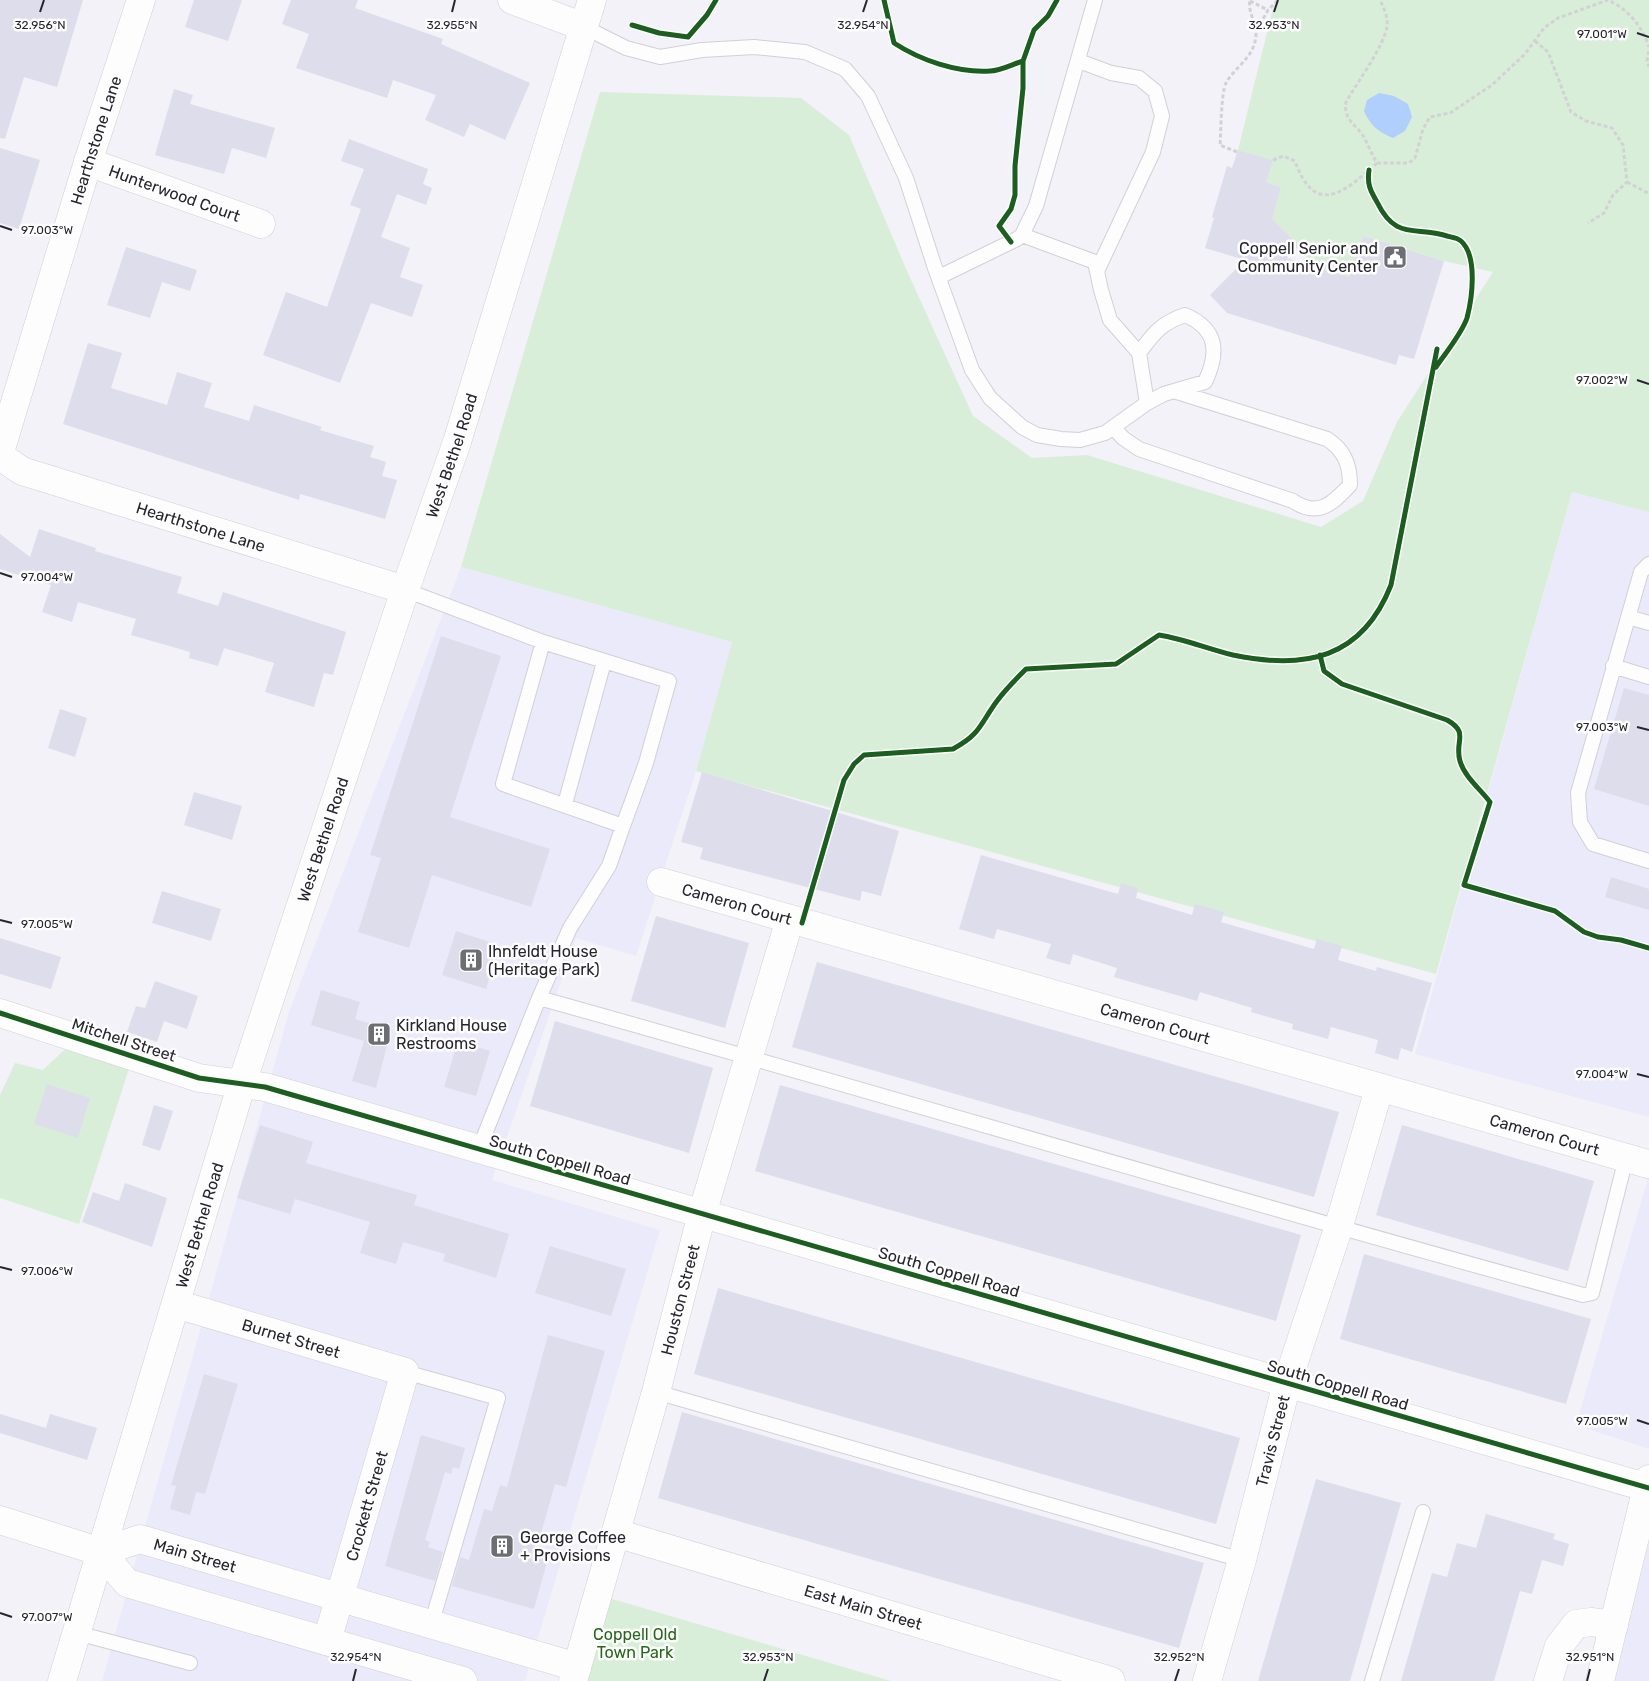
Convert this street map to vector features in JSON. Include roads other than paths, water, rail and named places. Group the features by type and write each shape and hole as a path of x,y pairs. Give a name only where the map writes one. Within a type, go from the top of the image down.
{"street":[{"name":"Hearthstone Lane","path":"141,0 88,162 0,454 22,471 405,590"},
{"path":"512,0 584,27"},
{"name":"West Bethel Road","path":"62,1681 242,1083 405,590 457,442 592,0"},
{"name":"Hunterwood Court","path":"88,162 261,224"},
{"name":"Cameron Court","path":"661,882 1641,1162"},
{"name":"Houston Street","path":"575,1674 656,1392 702,1214 750,1057 796,921"},
{"name":"Mitchell Street","path":"0,1013 199,1078 242,1083"},
{"name":"South Coppell Road","path":"242,1083 264,1087 1287,1383 1648,1485"},
{"name":"Travis Street","path":"1207,1681 1242,1560 1287,1383 1338,1229 1379,1088"},
{"name":"Burnet Street","path":"176,1304 405,1372"},
{"name":"Crockett Street","path":"327,1640 405,1372"},
{"path":"1600,1681 1648,1485"},
{"path":"0,1520 101,1552 127,1583 463,1681"},
{"name":"East Main Street","path":"616,1533 1111,1681"},
{"name":"Main Street","path":"101,1552 140,1539 431,1625 575,1674"},
{"path":"1548,1681 1559,1646 1576,1624 1591,1622 1614,1625"}],"lane":[{"path":"938,278 1016,238 1036,206 1095,0"},
{"path":"584,27 626,48 660,57 702,50 754,47 805,52 845,69 868,96 906,178 938,278 972,370 990,398 1022,427 1037,435 1061,439 1080,440 1105,432 1147,403 1164,394 1205,382 1216,355 1210,334 1196,319 1185,315 1172,319 1158,328 1139,353"},
{"path":"1079,61 1111,73 1139,78 1155,91 1162,116 1153,152 1098,269"},
{"path":"1016,238 1095,262 1110,320 1139,353 1147,403"},
{"path":"1113,427 1139,450 1293,501 1303,508 1322,508 1334,501 1350,485 1350,473 1345,457 1339,447 1327,439 1176,392"},
{"path":"1649,564 1641,572 1578,793 1580,822 1593,844 1649,861"},
{"path":"405,590 543,642 669,681 646,763 609,866 570,928 539,998 479,1149"},
{"path":"1628,617 1649,623"},
{"path":"543,642 503,784 565,804 623,826"},
{"path":"565,804 604,662"},
{"path":"1613,666 1649,677"},
{"path":"539,998 750,1057 1338,1229 1583,1295 1592,1293 1641,1162"},
{"path":"405,1372 498,1398 431,1625"},
{"path":"656,1392 1242,1560"},
{"path":"1372,1681 1423,1512"},
{"path":"77,1633 190,1663"}],"water":[{"path":"1379,93 1394,96 1408,104 1412,117 1405,131 1393,138 1375,127 1369,121 1364,111 1367,100"}],"place":[{"name":"Coppell Senior and Community Center","path":"1395,257"},
{"name":"Ihnfeldt House (Heritage Park)","path":"471,960"},
{"name":"Kirkland House Restrooms","path":"379,1034"},
{"name":"George Coffee + Provisions","path":"502,1546"}],"park label":[{"name":"Coppell Old Town Park","path":"635,1643"}]}
